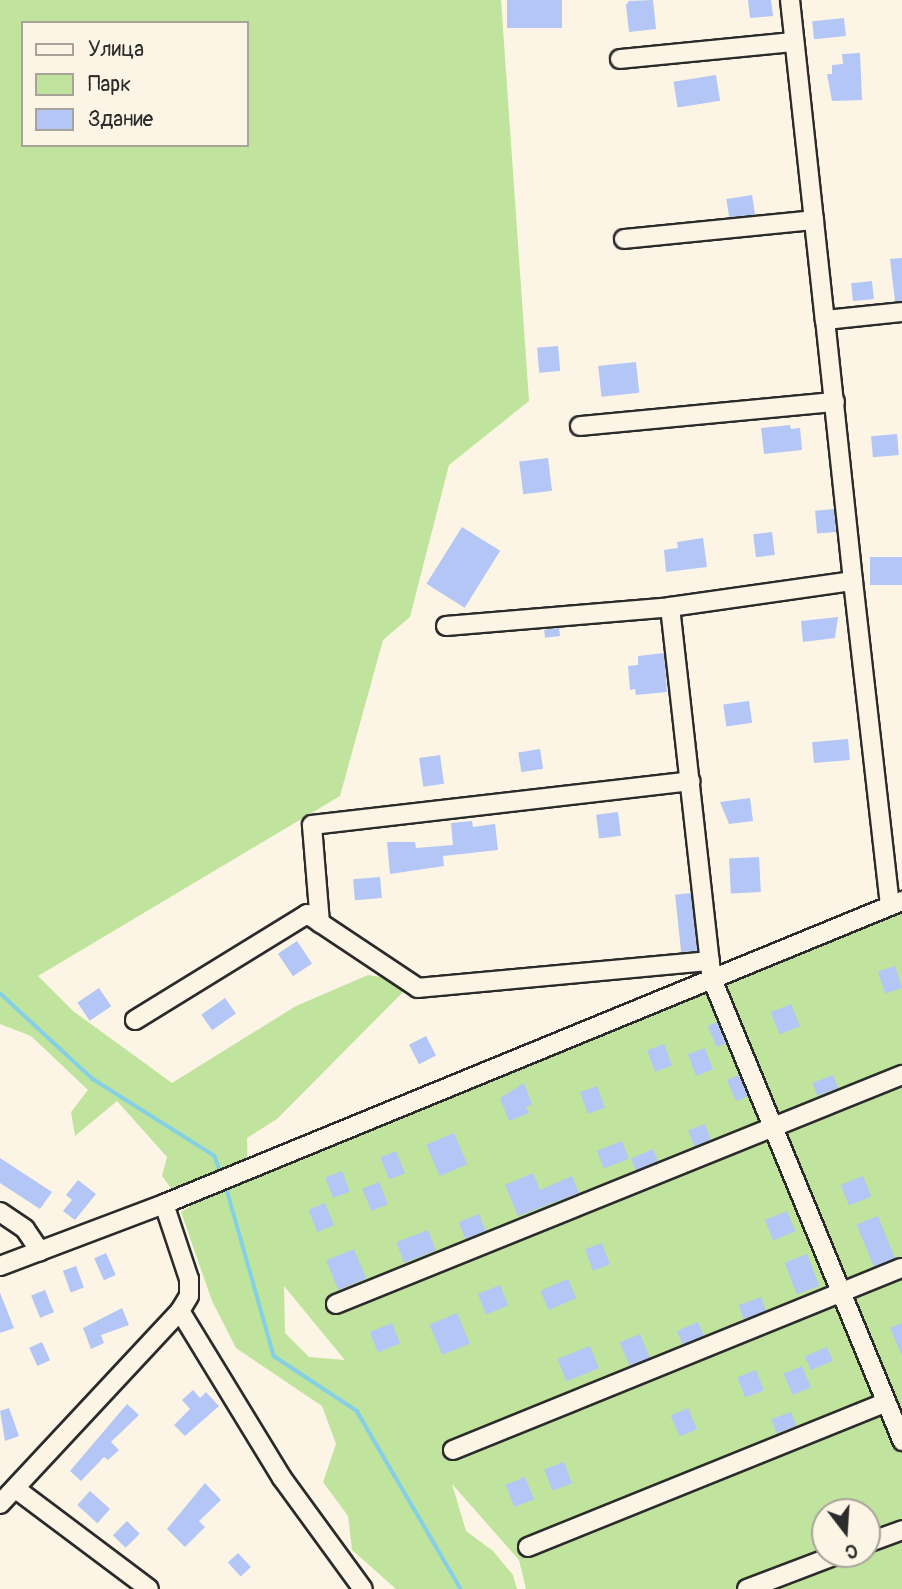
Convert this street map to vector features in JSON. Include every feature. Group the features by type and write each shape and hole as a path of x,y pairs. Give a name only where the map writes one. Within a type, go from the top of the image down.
{"lane":[{"path":"0,1266 206,1187 711,970 896,904 853,582 790,0"},
{"path":"620,59 794,42"},
{"path":"624,239 814,220"},
{"path":"825,320 902,312"},
{"path":"580,426 835,402"},
{"path":"446,626 670,607 853,582"},
{"path":"670,607 711,970 902,1441"},
{"path":"320,923 312,825 690,781"},
{"path":"135,1020 307,914 418,988 711,970"},
{"path":"336,1304 902,1075"},
{"path":"0,1504 180,1311 189,1296 189,1279 164,1204"},
{"path":"0,1212 25,1229 40,1251"},
{"path":"453,1450 902,1268"},
{"path":"180,1311 282,1478 363,1589"},
{"path":"528,1547 886,1402"},
{"path":"16,1489 149,1589"},
{"path":"881,1538 902,1530"},
{"path":"747,1589 811,1565"}],"green space":[{"path":"0,0 501,0 529,401 449,465 410,617 383,640 340,796 38,976 73,1011 172,1083 296,1006 368,975 413,982 277,1119 247,1138 248,1177 902,913 902,1589 526,1589 519,1560 452,1484 466,1531 493,1551 513,1575 517,1589 396,1589 352,1550 348,1516 323,1482 336,1444 322,1406 236,1348 212,1301 181,1212 215,1190 175,1194 162,1176 167,1157 117,1101 75,1136 71,1112 88,1090 31,1036 0,1024","holes":["284,1286 344,1359 309,1357 285,1333"]}],"building":[{"path":"507,0 562,0 562,28 507,28"},
{"path":"653,0 656,29 629,32 626,5 629,1"},
{"path":"748,0 771,0 773,16 750,18"},
{"path":"844,18 846,36 814,39 812,21"},
{"path":"860,53 862,100 832,101 827,74 832,74 832,65 843,64 842,54"},
{"path":"716,75 720,101 678,107 674,82"},
{"path":"752,195 755,215 729,219 726,199"},
{"path":"902,258 902,301 895,301 890,259"},
{"path":"872,281 874,299 853,301 851,283"},
{"path":"558,346 560,371 539,373 537,348"},
{"path":"636,362 639,393 601,397 598,366"},
{"path":"790,425 791,429 800,428 802,450 764,454 761,428"},
{"path":"897,434 899,455 873,457 871,436"},
{"path":"548,458 552,491 523,494 519,462"},
{"path":"834,509 836,532 817,534 815,511"},
{"path":"462,527 500,551 465,608 426,584"},
{"path":"772,532 775,555 756,557 753,534"},
{"path":"703,538 707,567 666,572 664,550 678,548 677,542"},
{"path":"870,557 902,557 902,585 870,585"},
{"path":"838,617 835,638 803,642 801,621"},
{"path":"559,628 560,636 545,638 544,630"},
{"path":"664,653 667,692 636,695 635,689 630,690 628,666 638,665 638,656"},
{"path":"749,701 752,723 726,726 723,705"},
{"path":"848,739 850,760 814,763 812,742"},
{"path":"540,749 543,769 521,772 518,752"},
{"path":"440,755 444,784 423,787 419,758"},
{"path":"750,798 753,821 729,824 720,802"},
{"path":"618,812 621,836 599,839 596,815"},
{"path":"472,821 473,827 495,824 498,850 443,856 444,866 390,874 387,842 415,842 416,848 453,845 451,823"},
{"path":"759,857 761,892 731,894 729,859"},
{"path":"380,877 382,898 355,900 353,879"},
{"path":"691,893 697,951 681,952 675,895"},
{"path":"297,941 312,963 293,976 278,954"},
{"path":"895,966 902,988 885,993 878,972"},
{"path":"99,988 111,1006 90,1021 77,1003"},
{"path":"225,998 236,1014 212,1030 201,1015"},
{"path":"791,1004 800,1026 780,1034 771,1012"},
{"path":"717,1022 726,1043 717,1047 708,1026"},
{"path":"426,1036 436,1056 419,1064 409,1045"},
{"path":"664,1044 672,1066 655,1072 647,1050"},
{"path":"705,1048 713,1070 696,1076 688,1054"},
{"path":"739,1075 748,1096 736,1101 727,1080"},
{"path":"833,1075 838,1088 817,1096 812,1083"},
{"path":"524,1083 532,1104 526,1107 529,1113 509,1121 500,1098"},
{"path":"597,1086 605,1108 588,1114 580,1092"},
{"path":"705,1124 711,1140 694,1146 688,1130"},
{"path":"454,1133 467,1164 440,1176 426,1145"},
{"path":"622,1141 629,1159 604,1168 597,1151"},
{"path":"653,1149 658,1161 636,1170 631,1158"},
{"path":"396,1151 405,1173 389,1180 380,1157"},
{"path":"0,1158 52,1192 40,1209 0,1183"},
{"path":"342,1171 350,1192 333,1198 325,1177"},
{"path":"533,1173 540,1190 572,1176 579,1193 518,1216 505,1185"},
{"path":"863,1176 871,1196 849,1205 841,1185"},
{"path":"78,1180 96,1194 75,1220 63,1211 72,1200 66,1195"},
{"path":"379,1182 388,1204 371,1211 362,1189"},
{"path":"325,1203 334,1225 317,1232 308,1210"},
{"path":"787,1211 795,1231 773,1240 765,1220"},
{"path":"479,1214 486,1231 465,1239 459,1222"},
{"path":"878,1216 895,1259 874,1267 857,1225"},
{"path":"428,1230 436,1251 404,1263 396,1242"},
{"path":"602,1243 610,1265 593,1271 585,1249"},
{"path":"354,1249 366,1279 338,1290 326,1260"},
{"path":"106,1253 116,1275 104,1280 94,1258"},
{"path":"807,1254 819,1286 797,1294 785,1263"},
{"path":"76,1266 84,1288 71,1292 63,1271"},
{"path":"568,1279 576,1298 549,1310 540,1291"},
{"path":"500,1285 508,1305 486,1314 478,1294"},
{"path":"45,1290 54,1312 40,1318 31,1296"},
{"path":"0,1293 14,1328 0,1333"},
{"path":"761,1297 766,1311 744,1319 738,1305"},
{"path":"122,1308 129,1325 101,1335 104,1343 91,1349 83,1328"},
{"path":"457,1313 470,1343 442,1355 429,1325"},
{"path":"698,1322 704,1336 683,1345 677,1331"},
{"path":"392,1323 400,1343 378,1352 370,1332"},
{"path":"902,1323 902,1356 890,1328"},
{"path":"640,1334 650,1358 630,1367 620,1343"},
{"path":"42,1342 50,1360 37,1366 29,1348"},
{"path":"590,1346 599,1368 567,1381 558,1359"},
{"path":"827,1347 833,1361 811,1370 805,1356"},
{"path":"802,1366 811,1387 793,1395 784,1374"},
{"path":"756,1370 764,1391 745,1398 737,1377"},
{"path":"193,1390 200,1398 206,1392 219,1406 185,1436 174,1425 190,1409 182,1400"},
{"path":"127,1404 139,1415 111,1442 119,1450 108,1460 104,1457 81,1481 70,1471"},
{"path":"9,1408 19,1436 5,1441 0,1411"},
{"path":"688,1408 697,1429 679,1437 671,1415"},
{"path":"791,1412 796,1426 776,1433 771,1419"},
{"path":"564,1462 572,1484 552,1491 544,1469"},
{"path":"525,1477 534,1499 515,1507 506,1485"},
{"path":"205,1483 221,1500 199,1521 205,1527 185,1547 167,1529"},
{"path":"90,1491 110,1509 97,1523 77,1505"},
{"path":"127,1521 140,1534 126,1548 113,1535"},
{"path":"238,1553 251,1567 241,1576 228,1563"}],"waterway":[{"path":"0,993 93,1079 215,1156 222,1176"},
{"path":"226,1186 274,1356 357,1411 461,1589"}]}
